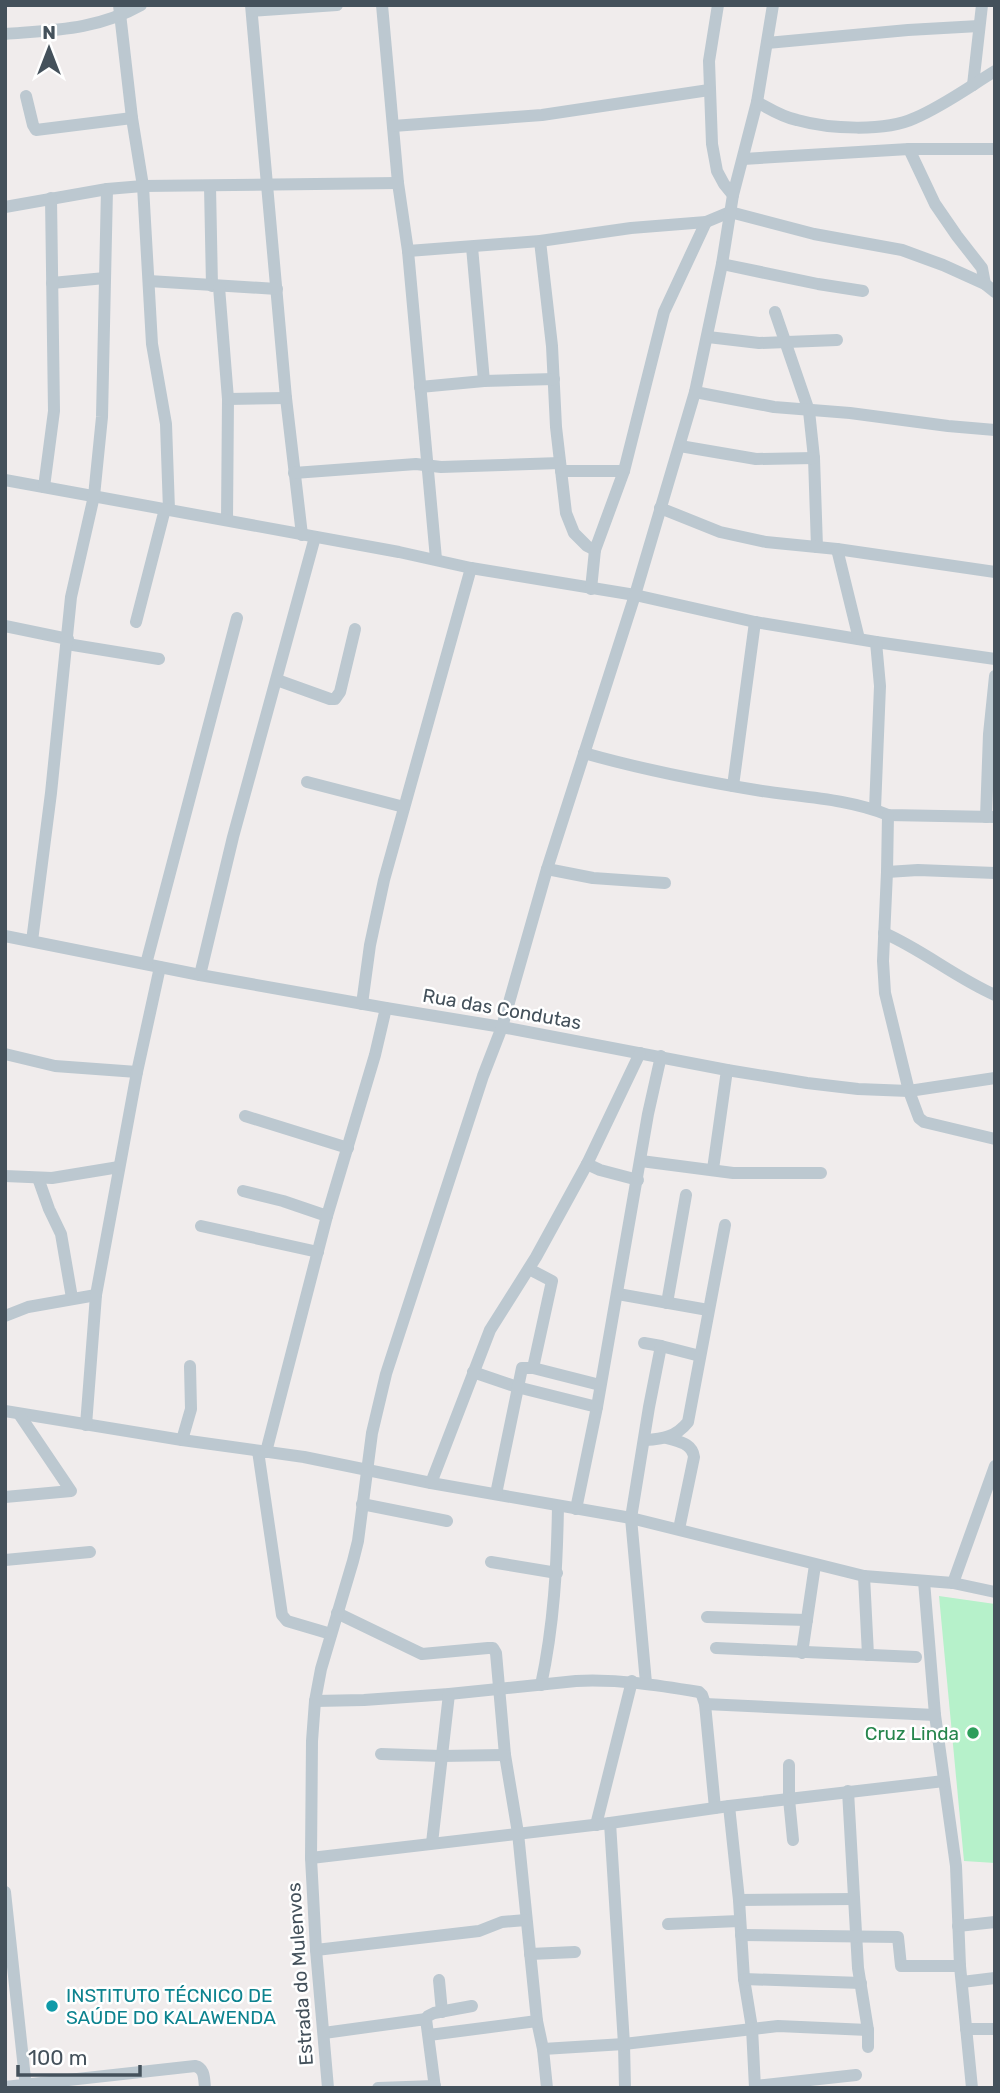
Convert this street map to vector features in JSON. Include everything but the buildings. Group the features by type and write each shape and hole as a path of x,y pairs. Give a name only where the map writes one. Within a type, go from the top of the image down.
{"street":[{"path":"5,34 73,28 141,5"},
{"path":"200,975 233,837 277,680 309,536 294,473 252,8 337,5"},
{"path":"382,5 436,559"},
{"path":"718,5 709,61 713,158 724,184 733,195"},
{"name":"Estrada do Mulenvos","path":"328,2088 311,1858 312,1741 321,1669 356,1551 372,1433 386,1374 483,1076 502,1027 547,869 635,596 695,392 708,337 733,195 757,102 773,5"},
{"path":"973,85 982,5"},
{"path":"119,11 143,186 152,344 166,418 167,509 135,622"},
{"path":"767,43 979,26"},
{"path":"757,102 777,114 798,121 828,125 892,126 915,119 995,71"},
{"path":"393,125 542,115 709,90"},
{"path":"26,96 36,130 132,118"},
{"path":"743,159 908,149 995,149"},
{"path":"908,149 935,204 982,268 992,289"},
{"path":"5,207 107,189 143,186 398,183"},
{"path":"210,186 216,287 228,399 227,520"},
{"path":"32,941 71,597 94,496 102,418 107,189"},
{"path":"44,487 54,411 51,198"},
{"path":"408,251 540,241 631,228 706,222 730,212 814,234 902,250 943,265 992,289"},
{"path":"591,589 595,550 624,471 664,312 706,222"},
{"path":"540,241 560,467 568,522 581,539 595,550"},
{"path":"472,247 484,381"},
{"path":"722,264 863,291"},
{"path":"52,283 105,278"},
{"path":"149,281 277,289"},
{"path":"775,312 809,411 814,458 817,547"},
{"path":"708,337 759,342 837,340"},
{"path":"420,387 484,381 554,379"},
{"path":"695,392 774,407 995,429"},
{"path":"228,399 286,398"},
{"path":"680,446 756,459 814,458"},
{"path":"294,473 416,464 441,467 560,467 624,471"},
{"path":"5,480 436,559 471,568 635,596 754,622 995,659"},
{"path":"660,508 720,532 766,542 838,549 995,572"},
{"path":"838,549 859,639"},
{"path":"362,1004 373,930 404,807 471,568"},
{"path":"146,964 236,618"},
{"path":"733,786 754,622"},
{"path":"5,626 159,659"},
{"path":"277,680 335,699 341,692 355,629"},
{"path":"875,809 880,686 876,642"},
{"path":"584,752 637,768 697,781 875,809 888,815 991,817 989,734 995,676"},
{"path":"307,782 404,807"},
{"path":"888,815 883,961 885,993 909,1091 919,1118 924,1122 995,1139"},
{"path":"547,869 593,878 665,883"},
{"path":"887,872 918,870 995,873"},
{"path":"884,933 995,995"},
{"name":"Rua das Condutas","path":"5,936 386,1009 502,1027 727,1070 845,1087 909,1091 995,1078"},
{"path":"86,1425 96,1295 137,1072 160,967"},
{"path":"331,1634 288,1621 282,1615 262,1451 386,1009"},
{"path":"431,1483 490,1330 529,1269 587,1164 640,1052"},
{"path":"5,1054 55,1066 137,1072"},
{"path":"576,1509 661,1056"},
{"path":"713,1169 727,1070"},
{"path":"245,1116 348,1148"},
{"path":"641,1161 733,1173 821,1173"},
{"path":"587,1164 638,1180"},
{"path":"5,1176 64,1177 119,1167"},
{"path":"38,1178 61,1234 72,1298"},
{"path":"243,1191 327,1216"},
{"path":"667,1303 687,1195"},
{"path":"201,1226 318,1252"},
{"path":"645,1440 667,1438 683,1429 688,1422 724,1226"},
{"path":"529,1269 552,1281 533,1368"},
{"path":"618,1294 708,1310"},
{"path":"5,1316 28,1307 96,1295"},
{"path":"644,1343 700,1356"},
{"path":"646,1683 631,1518 661,1346"},
{"path":"182,1440 191,1409 190,1366"},
{"path":"496,1494 521,1369 533,1368 600,1385"},
{"path":"473,1372 517,1387 597,1408"},
{"path":"12,1413 304,1457 431,1483 631,1518 864,1576 953,1583 995,1592"},
{"path":"5,1497 71,1491 12,1413"},
{"path":"667,1438 689,1446 694,1457 679,1529"},
{"path":"953,1583 992,1485 995,1466"},
{"path":"362,1504 447,1521"},
{"path":"541,1685 548,1654 556,1573 558,1506"},
{"path":"5,1560 90,1552"},
{"path":"491,1562 556,1573"},
{"path":"802,1653 815,1565"},
{"path":"864,1576 868,1655"},
{"path":"923,1581 936,1715 956,1866 960,1966 972,2088"},
{"path":"337,1613 422,1654 493,1648 496,1653 505,1755 517,1833 537,2021 547,2088"},
{"path":"707,1617 807,1620"},
{"path":"716,1648 916,1657"},
{"path":"315,1701 449,1694 576,1681 632,1681 699,1692 705,1704 715,1808"},
{"path":"596,1825 632,1681"},
{"path":"432,1843 449,1694"},
{"path":"705,1704 936,1715"},
{"path":"381,1754 505,1755"},
{"path":"789,1765 793,1840"},
{"path":"311,1858 944,1781"},
{"path":"848,1791 856,1937 868,2047"},
{"path":"729,1806 744,1979 752,2028 755,2087 856,2076"},
{"path":"610,1823 625,2088"},
{"path":"5,1892 26,2086"},
{"path":"739,1900 854,1899"},
{"path":"316,1950 479,1931 502,1922 526,1920"},
{"path":"668,1924 739,1922"},
{"path":"958,1926 995,1922"},
{"path":"741,1936 898,1937 900,1964 903,1967 960,1966"},
{"path":"530,1954 575,1952"},
{"path":"962,1982 995,1978"},
{"path":"744,1979 861,1983"},
{"path":"439,1980 442,2011"},
{"path":"324,2033 426,2019 442,2011 472,2007"},
{"path":"378,2088 435,2087 426,2019"},
{"path":"429,2035 537,2021"},
{"path":"543,2049 624,2044 778,2026 868,2030"},
{"path":"966,2029 995,2029"},
{"path":"5,2087 195,2066 203,2072 205,2088"}],"green space":[{"name":"Cruz Linda","path":"939,1596 995,1604 995,1863 964,1861"}],"place":[{"name":"Cruz Linda","path":"973,1733"},
{"name":"INSTITUTO TÉCNICO DE SAÚDE DO KALAWENDA","path":"52,2006"}]}
